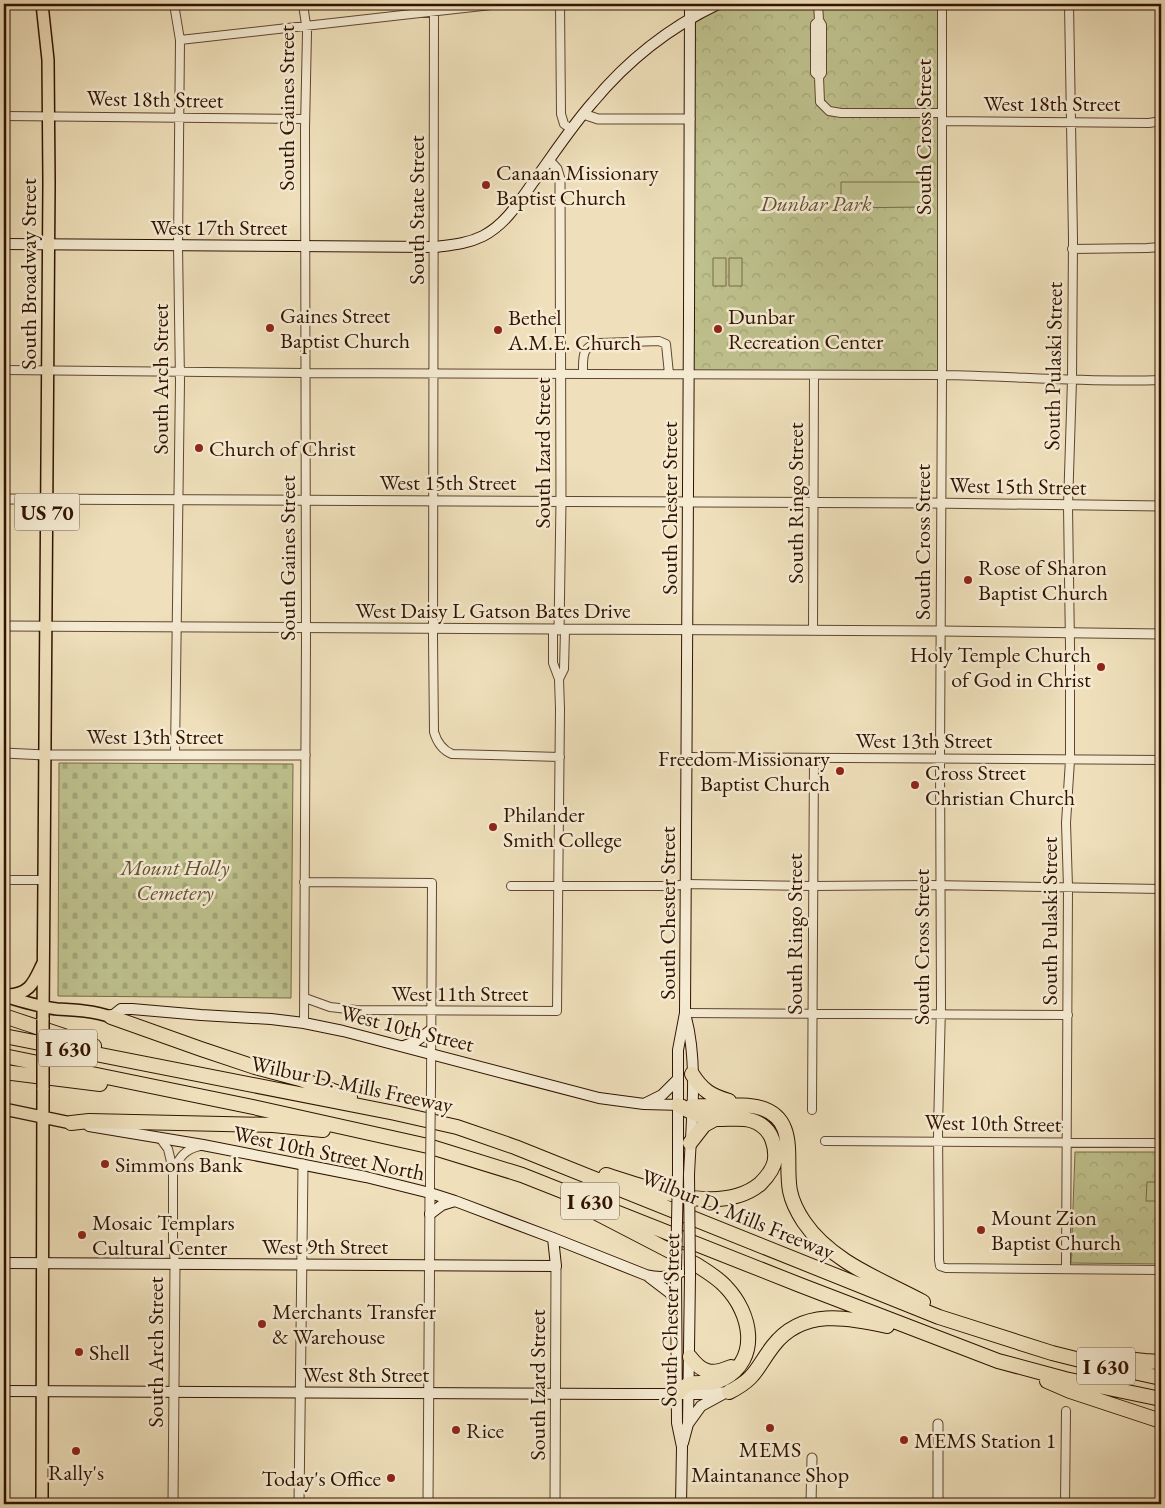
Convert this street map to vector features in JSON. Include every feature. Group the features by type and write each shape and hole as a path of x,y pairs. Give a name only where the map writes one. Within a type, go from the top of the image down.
{"highway":[{"path":"4,1016 61,1034 132,1060"},
{"path":"112,1017 201,1049 255,1067 300,1079 395,1113"},
{"name":"Wilbur D. Mills Freeway","path":"4,1036 132,1060 457,1127 515,1147 940,1317 1052,1353 1161,1378"},
{"name":"Wilbur D. Mills Freeway","path":"4,1056 202,1096 428,1146 522,1175 922,1333 998,1361 1065,1379 1161,1399"},
{"path":"4,1072 202,1096"},
{"path":"692,1074 699,1084 712,1096 744,1106"},
{"path":"687,1108 756,1107 778,1118 789,1142 789,1181 792,1197 804,1221 821,1241 840,1257 874,1277 972,1328"},
{"path":"515,1147 656,1190 706,1199 733,1196 752,1190 764,1180 773,1168 775,1154 772,1137 766,1128 748,1119 715,1119 700,1116 687,1108"},
{"path":"690,1143 704,1124 715,1119"},
{"path":"71,1123 89,1121 273,1125 392,1137"},
{"path":"522,1175 695,1264 719,1280 736,1300 747,1325 748,1343 745,1355 731,1374 723,1379 685,1391"},
{"path":"729,1392 748,1381 782,1336 796,1326 812,1320 850,1318 922,1333"},
{"path":"1052,1353 1161,1362"},
{"path":"690,1357 700,1368 708,1372 719,1372 742,1360"},
{"path":"998,1361 1070,1391 1161,1421"}],"main road":[{"name":"South Broadway Street","path":"42,4 48,60 48,498 43,1006 42,1504"},
{"name":"South Chester Street","path":"682,1447 688,1424 676,1304 683,1271 690,1143 687,1108 678,1078 678,1050 685,1013 690,4"},
{"name":"West 17th Street","path":"4,244 452,246 467,243 492,231 511,213 583,114 605,87 630,63 662,37 718,4"},
{"path":"4,996 16,995 27,990 44,962"},
{"path":"4,996 43,1006 87,1011 112,1017"},
{"name":"West 10th Street","path":"112,1017 121,1009 132,1009 304,1023 404,1046 598,1098 687,1108"},
{"name":"South Chester Street","path":"682,1504 682,1447 677,1423 685,1391 690,1357 678,1173 692,1074 690,1030 685,1013"},
{"path":"404,1046 415,1042 431,1030"},
{"path":"644,1104 662,1095 678,1078"},
{"path":"4,1109 71,1123"},
{"name":"West 10th Street North","path":"71,1123 203,1145 366,1177 455,1201 572,1245"},
{"path":"430,1214 442,1205 455,1201"},
{"name":"South Izard Street","path":"553,1238 556,1266"},
{"path":"556,1266 562,1254 572,1245 646,1275 656,1277 683,1271"},
{"name":"West 9th Street","path":"4,1264 556,1266"},
{"path":"646,1275 670,1293 676,1304"},
{"name":"West 8th Street","path":"4,1391 556,1394 685,1391 729,1392"},
{"path":"688,1424 701,1406 729,1392"}],"street":[{"name":"South Arch Street","path":"174,4 180,40 175,754"},
{"name":"South Gaines Street","path":"303,4 306,26 304,246 306,373 304,1023"},
{"path":"180,40 306,26 434,8 500,4"},
{"path":"560,4 561,114 564,124 571,130"},
{"path":"818,4 819,20 822,25 822,73 819,77 820,102 829,111 841,113 942,113"},
{"name":"South Cross Street","path":"942,4 939,1260 940,1266 946,1268 1066,1269"},
{"name":"South Pulaski Street","path":"1066,1269 1068,887 1066,823 1070,760 1068,506 1072,380 1072,122 1068,4"},
{"name":"South State Street","path":"434,8 433,628 434,726 436,739 447,752 457,755 560,756"},
{"path":"583,114 598,119 690,119"},
{"name":"West 18th Street","path":"4,116 305,119"},
{"name":"West 18th Street","path":"942,121 1149,123 1161,121"},
{"name":"South Izard Street","path":"549,160 557,169 560,179 561,502 559,630 564,669 559,679"},
{"path":"1072,249 1161,247"},
{"path":"583,374 585,351 592,344 659,341 666,344 669,374"},
{"path":"4,370 942,375 1072,380 1161,380"},
{"name":"South Ringo Street","path":"813,630 814,375"},
{"name":"West 15th Street","path":"4,499 814,502 1161,506"},
{"name":"West Daisy L Gatson Bates Drive","path":"4,626 813,630 1161,634"},
{"name":"South Izard Street","path":"557,1011 560,756 559,679 553,663 559,630"},
{"name":"West 13th Street","path":"4,753 46,755 306,755"},
{"name":"West 13th Street","path":"687,757 1161,760"},
{"name":"South Ringo Street","path":"812,1110 814,758"},
{"path":"4,880 45,880"},
{"path":"304,882 432,883 428,1504"},
{"path":"511,886 674,886 686,884 812,886 940,885 1161,889"},
{"name":"West 11th Street","path":"305,998 330,1007 343,1009 557,1011"},
{"path":"685,1013 1068,1015"},
{"name":"South Arch Street","path":"160,1138 168,1149 173,1170 173,1504"},
{"name":"West 10th Street","path":"825,1141 1161,1143"},
{"path":"173,1170 184,1153 192,1148 203,1145"},
{"path":"300,1504 303,1164"},
{"name":"South Izard Street","path":"555,1504 556,1266"},
{"path":"1066,1269 1161,1270"},
{"path":"1065,1504 1066,1411"},
{"path":"938,1424 938,1504"},
{"path":"811,1504 812,1458"}],"green space":[{"name":"Dunbar Park","path":"722,4 942,4 942,375 689,375 690,19"},
{"path":"841,182 921,182 921,207 841,208"},
{"path":"713,258 726,258 726,286 713,286"},
{"path":"729,258 742,258 742,286 729,286"},
{"name":"Mount Holly Cemetery","path":"59,763 293,764 291,998 58,996"},
{"path":"1075,1152 1161,1152 1161,1264 1071,1263"},
{"path":"1147,1182 1161,1182 1161,1201 1146,1201"}],"place":[{"name":"Canaan Missionary Baptist Church","path":"486,185"},
{"name":"Gaines Street Baptist Church","path":"270,328"},
{"name":"Dunbar Recreation Center","path":"718,329"},
{"name":"Bethel A.M.E. Church","path":"498,330"},
{"name":"Church of Christ","path":"199,448"},
{"name":"Rose of Sharon Baptist Church","path":"968,580"},
{"name":"Holy Temple Church of God in Christ","path":"1101,667"},
{"name":"Freedom Missionary Baptist Church","path":"840,771"},
{"name":"Cross Street Christian Church","path":"915,785"},
{"name":"Philander Smith College","path":"493,827"},
{"name":"Simmons Bank","path":"105,1164"},
{"name":"Mount Zion Baptist Church","path":"981,1230"},
{"name":"Mosaic Templars Cultural Center","path":"82,1235"},
{"name":"Merchants Transfer & Warehouse","path":"262,1324"},
{"name":"Shell","path":"79,1352"},
{"name":"MEMS Maintanance Shop","path":"770,1428"},
{"name":"Rice","path":"456,1430"},
{"name":"MEMS Station 1","path":"904,1440"},
{"name":"Rally's","path":"76,1451"},
{"name":"Today's Office","path":"391,1478"}]}
